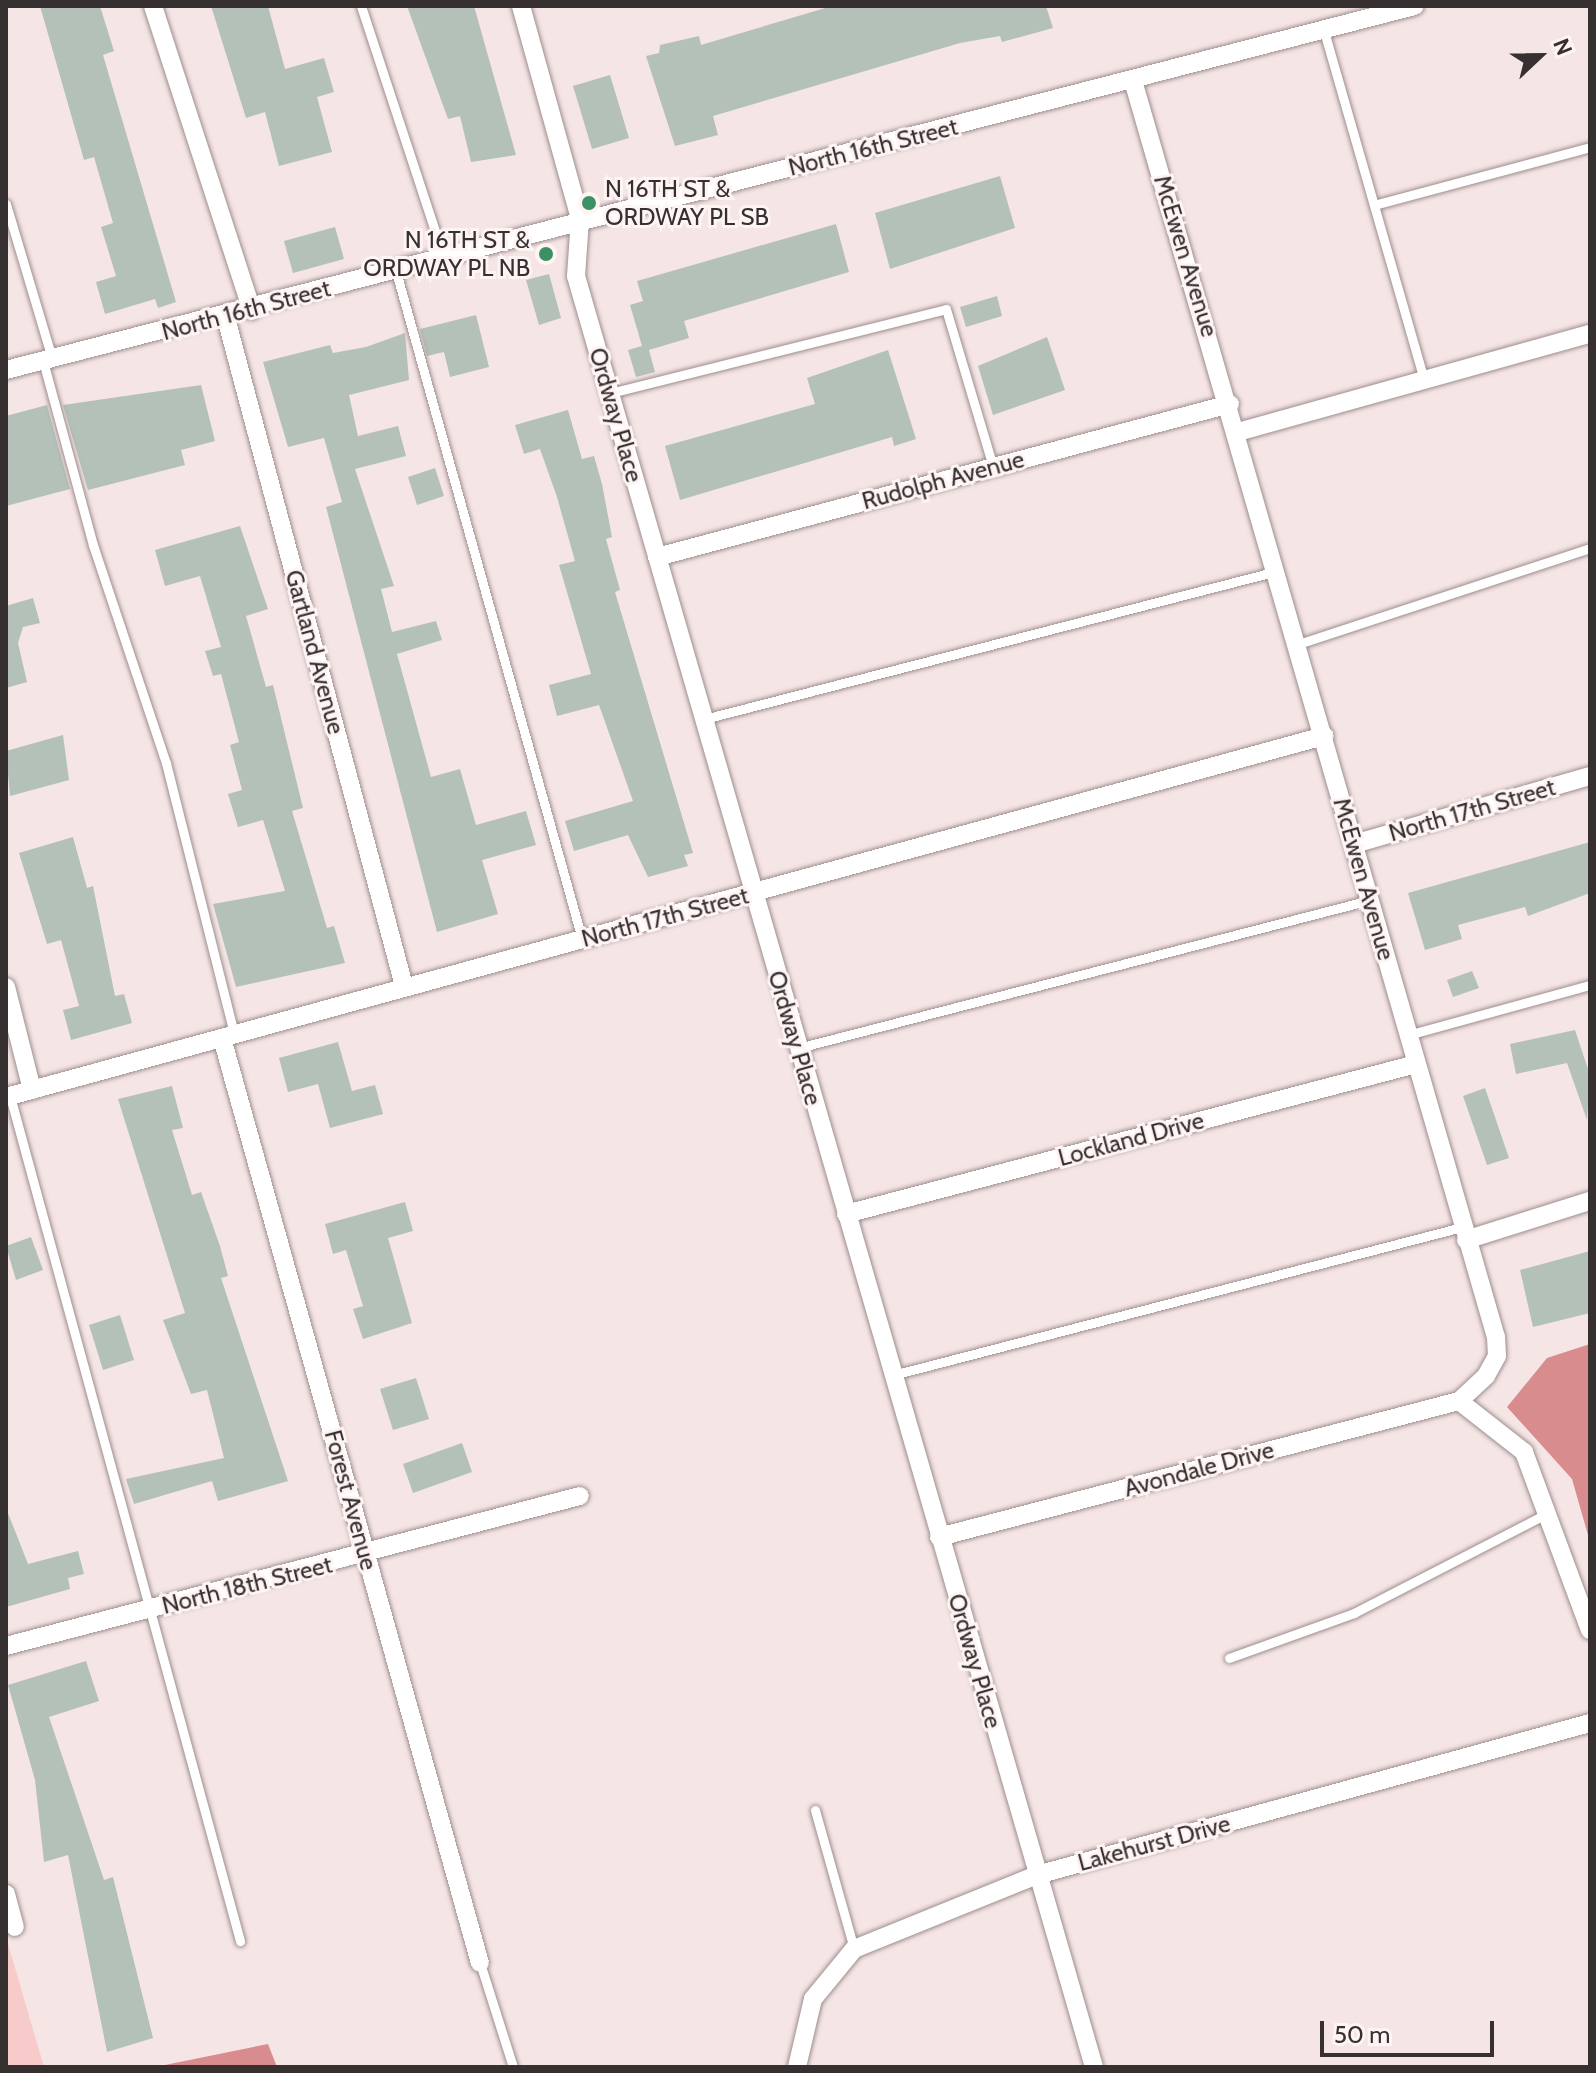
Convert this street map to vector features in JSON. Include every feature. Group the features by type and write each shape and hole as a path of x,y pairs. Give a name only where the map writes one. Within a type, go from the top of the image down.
{"street":[{"path":"153,6 252,310"},
{"name":"Ordway Place","path":"521,6 580,219 576,276 1094,2067"},
{"name":"North 16th Street","path":"6,370 226,318 395,268 580,219 1134,84 1324,31 1390,9 1415,6"},
{"name":"McEwen Avenue","path":"1134,84 1238,432 1497,1356 1459,1401"},
{"name":"Gartland Avenue","path":"226,318 404,986"},
{"path":"1238,432 1590,334"},
{"name":"Rudolph Avenue","path":"657,557 1230,404"},
{"name":"North 17th Street","path":"8,1097 1324,736"},
{"name":"North 17th Street","path":"1354,844 1590,776"},
{"path":"6,987 32,1090"},
{"name":"Forest Avenue","path":"228,1036 365,1554 480,1963"},
{"name":"Lockland Drive","path":"846,1214 1416,1064"},
{"path":"1464,1234 1590,1201"},
{"path":"1459,1401 1524,1452 1551,1512 1590,1630"},
{"name":"Avondale Drive","path":"939,1537 1459,1401"},
{"name":"North 18th Street","path":"6,1646 580,1496"},
{"name":"Lakehurst Drive","path":"797,2067 813,1999 854,1949 1037,1875 1590,1723"},
{"path":"6,1894 15,1927"}],"lane":[{"path":"361,6 443,256"},
{"path":"1324,31 1424,380"},
{"path":"1374,205 1590,147"},
{"path":"6,204 48,359 85,520 166,763 228,1036"},
{"path":"395,268 582,939"},
{"path":"610,393 946,309 993,467"},
{"path":"1298,644 1590,548"},
{"path":"703,720 1277,571"},
{"path":"798,1048 1370,900"},
{"path":"1408,1035 1590,985"},
{"path":"8,1097 155,1608 240,1941"},
{"path":"893,1375 1464,1234"},
{"path":"1229,1658 1354,1613 1551,1512"},
{"path":"815,1810 854,1949"},
{"path":"480,1963 513,2067"}],"shaded area":[{"path":"1590,1344 1590,1542 1572,1479 1507,1407 1547,1358"},
{"path":"6,1937 44,2067 6,2067"},
{"path":"268,2044 277,2067 155,2067"}],"building":[{"path":"40,6 100,6 114,51 103,55 176,302 158,308 155,299 105,314 96,282 116,276 101,227 113,223 94,157 84,160"},
{"path":"211,6 268,6 285,69 324,58 334,92 317,97 332,152 279,166 265,112 246,118"},
{"path":"407,6 474,6 516,155 471,162 460,116 448,119"},
{"path":"832,6 1046,6 1053,28 1002,42 1000,36 960,43 713,116 718,135 675,146 646,56 659,53 660,45 699,36 701,45"},
{"path":"610,75 629,138 592,149 573,86"},
{"path":"1000,176 1015,228 890,269 875,213"},
{"path":"836,224 849,272 684,321 689,338 649,350 655,372 636,377 628,350 642,346 630,305 643,301 637,281"},
{"path":"335,227 344,259 293,273 284,241"},
{"path":"549,274 561,318 539,325 526,280"},
{"path":"997,296 1002,316 966,327 960,307"},
{"path":"476,315 489,367 450,377 444,352 427,356 420,329"},
{"path":"405,333 409,380 349,395 358,436 398,426 406,456 355,469 394,586 381,589 392,632 436,621 442,640 397,654 431,777 460,769 476,825 526,811 536,845 482,860 498,914 437,932 326,507 342,502 324,438 288,447 263,362 330,345 333,353 366,347"},
{"path":"1047,337 1065,390 993,415 978,366"},
{"path":"888,350 916,439 894,446 892,437 680,500 665,446 815,404 807,378"},
{"path":"201,385 215,441 181,450 185,465 88,490 63,405"},
{"path":"47,405 70,489 6,506 6,416"},
{"path":"568,410 582,459 594,456 602,484 612,537 606,539 620,590 615,592 693,853 684,855 688,866 648,877 628,835 574,851 565,821 633,801 599,705 557,716 549,685 591,674 559,565 575,561 557,497 540,449 524,454 515,425"},
{"path":"435,468 444,496 417,505 408,477"},
{"path":"240,526 268,609 246,616 266,687 273,685 303,808 292,811 327,928 334,926 345,963 236,987 213,904 285,891 263,820 238,827 228,794 242,790 230,745 239,742 221,674 213,676 205,651 221,647 200,576 165,586 155,550"},
{"path":"33,598 40,623 23,627 18,643 27,682 6,688 6,606"},
{"path":"63,735 69,780 10,796 6,751"},
{"path":"73,837 87,888 93,886 115,996 124,994 132,1023 71,1040 63,1010 79,1006 61,940 47,944 19,853"},
{"path":"1590,842 1590,893 1528,916 1525,907 1458,925 1462,939 1425,950 1408,893"},
{"path":"1472,971 1479,988 1453,997 1447,980"},
{"path":"1575,1030 1590,1075 1587,1120 1567,1063 1516,1074 1510,1044"},
{"path":"338,1042 352,1091 375,1085 383,1114 330,1128 318,1084 288,1092 279,1058"},
{"path":"172,1086 183,1128 172,1130 192,1195 201,1192 220,1246 228,1276 221,1278 288,1481 218,1501 212,1481 134,1504 126,1479 224,1458 207,1390 191,1394 163,1320 185,1313 118,1099"},
{"path":"1485,1088 1509,1158 1487,1165 1463,1096"},
{"path":"405,1202 413,1231 388,1238 412,1323 363,1339 353,1309 363,1306 346,1250 333,1254 325,1224"},
{"path":"31,1237 43,1270 16,1280 6,1246"},
{"path":"1590,1251 1590,1313 1533,1327 1520,1270"},
{"path":"120,1315 134,1360 103,1370 89,1325"},
{"path":"416,1378 429,1419 393,1430 380,1389"},
{"path":"462,1443 472,1472 413,1493 403,1464"},
{"path":"6,1508 28,1564 78,1551 84,1574 68,1578 70,1589 6,1607"},
{"path":"86,1661 99,1701 49,1717 104,1880 113,1877 153,2038 107,2052 68,1855 44,1862 35,1780 8,1685"}],"place":[{"name":"N 16TH ST & ORDWAY PL SB","path":"589,203"},
{"name":"N 16TH ST & ORDWAY PL NB","path":"546,254"}]}
